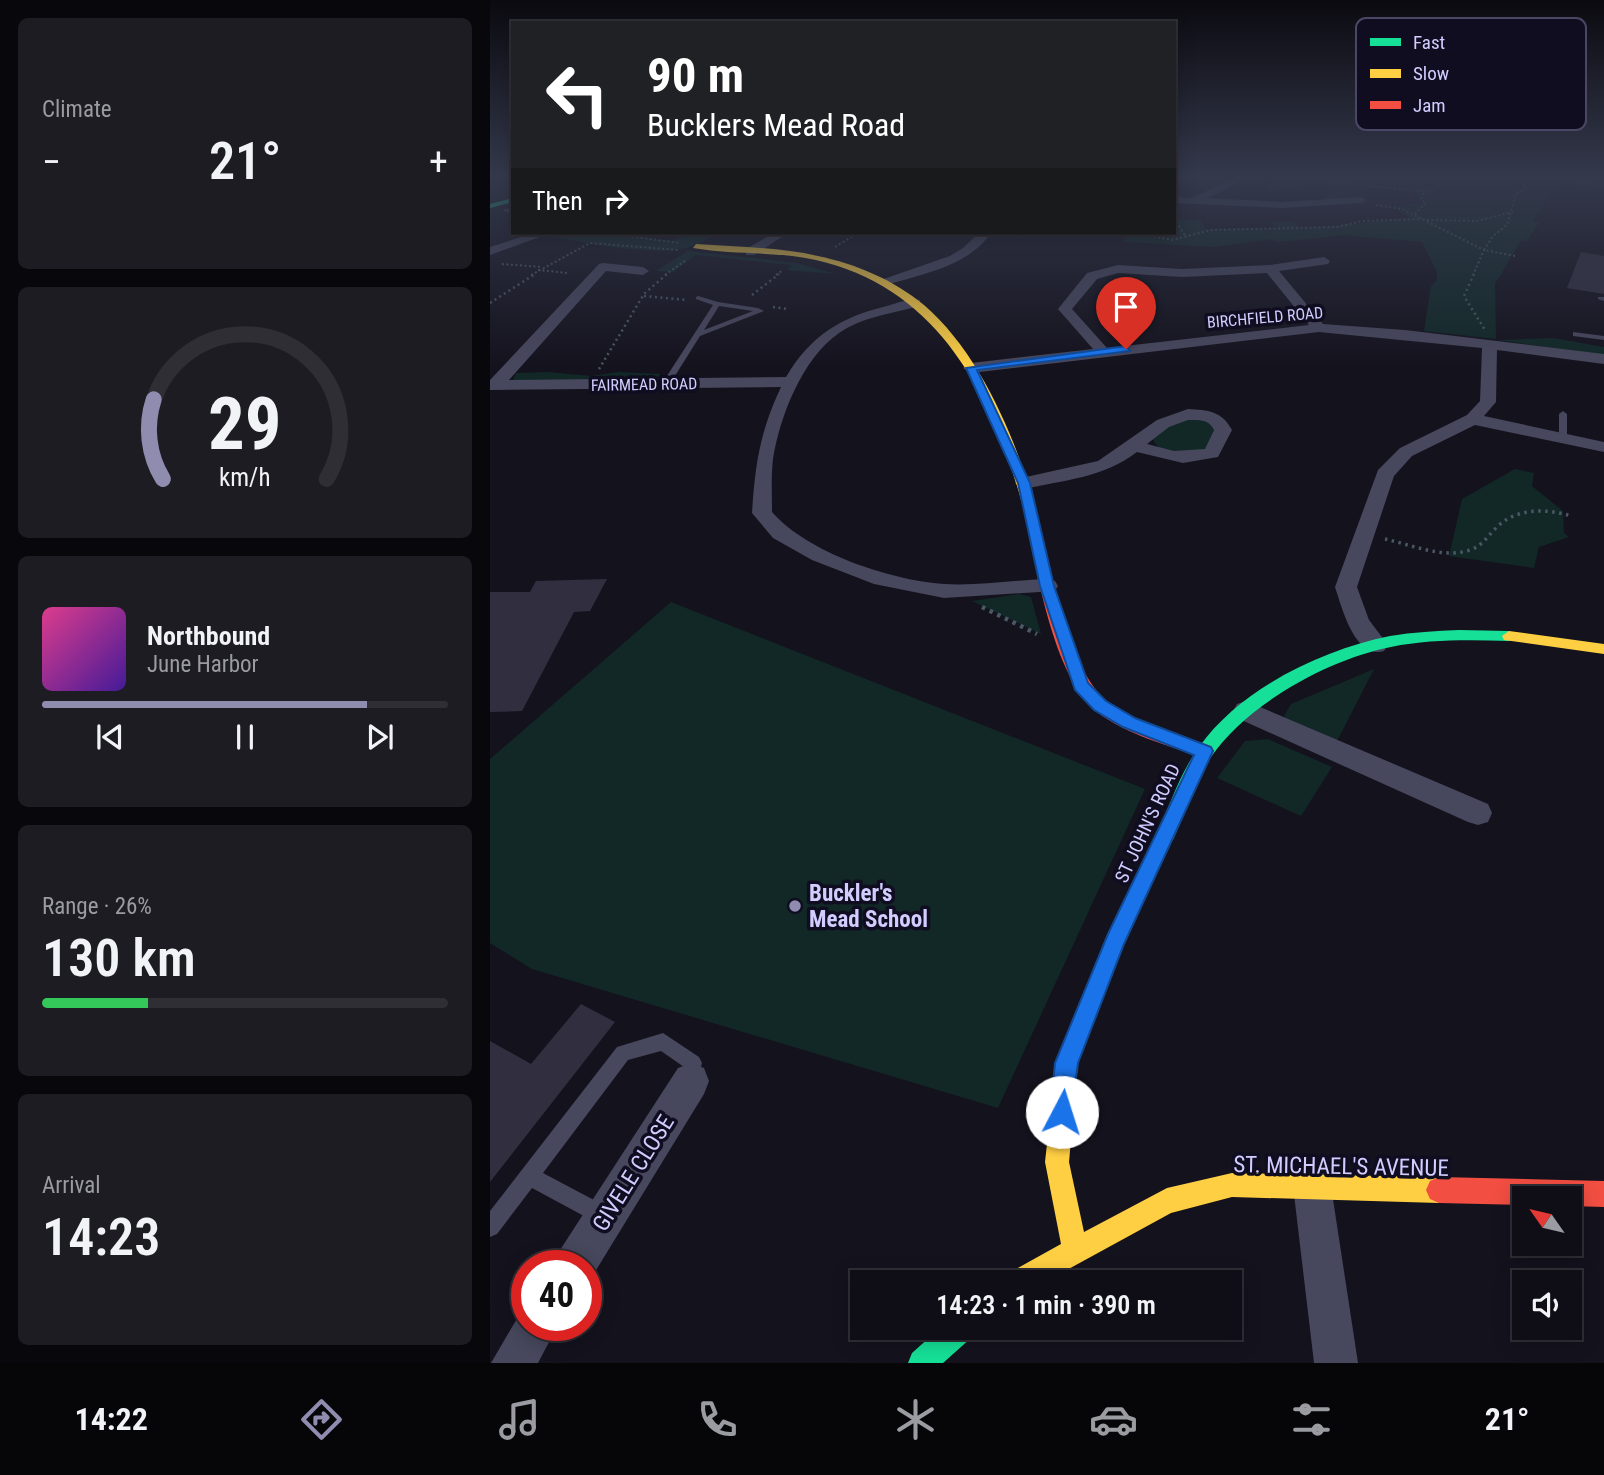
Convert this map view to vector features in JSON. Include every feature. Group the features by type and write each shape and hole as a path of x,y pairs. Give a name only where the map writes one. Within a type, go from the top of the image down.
{"street":[{"path":"490,251 525,240"},
{"path":"750,252 771,240"},
{"path":"881,282 958,257 979,245 982,240"},
{"path":"700,247 818,258 881,282 915,303 971,368 1024,483 1047,586 1081,686 1100,706 1129,722 1205,751"},
{"path":"1102,351 1065,309 1092,276 1118,269 1182,273 1270,269 1324,261"},
{"name":"FAIRMEAD ROAD","path":"493,385 603,267 643,271"},
{"path":"1270,269 1319,328"},
{"path":"915,303 864,316 833,330 805,357 791,382 765,454 762,513 780,534 819,555 874,577 949,590 1047,586"},
{"name":"BIRCHFIELD ROAD","path":"971,368 1319,328 1490,344 1604,359"},
{"path":"1376,645 1359,623 1346,587 1385,474 1406,452 1472,419 1488,402 1490,344"},
{"name":"FAIRMEAD ROAD","path":"493,385 791,382"},
{"path":"1472,419 1604,447"},
{"path":"1024,483 1104,465 1136,446"},
{"name":"ST JOHN'S ROAD","path":"1075,1248 1057,1162 1066,1063 1115,941 1205,751 1235,718 1305,673 1376,645 1464,635 1527,637 1604,649"},
{"path":"1246,711 1478,813"},
{"name":"GIVELE CLOSE","path":"585,1250 691,1081"},
{"name":"ST. MICHAEL'S AVENUE","path":"1038,1270 1167,1201 1233,1185 1604,1194"},
{"path":"1312,1186 1336,1363"},
{"path":"922,1363 948,1340"},
{"path":"513,1363 527,1341"}],"lane":[{"path":"698,298 761,311 699,334"},
{"path":"665,385 717,304"},
{"path":"1576,334 1604,338"},
{"path":"1563,414 1563,438"},
{"path":"490,1227 623,1053 663,1042 693,1063 691,1081"},
{"path":"528,1177 606,1217"}],"path":[{"path":"660,240 696,244 700,247"},
{"path":"1463,240 1483,250 1515,256"},
{"path":"1490,240 1483,250 1464,296 1482,321 1490,344"},
{"path":"490,303 543,267 590,243 681,250 700,247"},
{"path":"584,385 622,336 643,296 658,280 700,247"},
{"path":"737,307 800,256"},
{"path":"490,264 543,267"},
{"path":"538,270 568,273"},
{"path":"643,296 698,298"},
{"path":"1364,535 1461,552 1482,546 1499,524 1518,514 1545,510 1571,516"},
{"path":"949,590 1069,650"}],"green space":[{"path":"569,240 706,240 686,248 671,250 636,250"},
{"path":"1124,240 1266,240 1213,247 1124,242"},
{"path":"1271,240 1300,240 1277,242"},
{"path":"1396,240 1528,240 1521,240 1495,284 1496,339 1424,331 1431,286 1437,280 1437,272 1422,242"},
{"path":"688,251 797,263 835,274 787,270 792,265 696,255 673,272 656,271"},
{"path":"1554,338 1604,347 1604,355 1498,340"},
{"path":"548,372 592,376 617,372 661,374 655,379 518,384 513,380 516,373"},
{"path":"1206,418 1215,426 1206,450 1184,455 1169,453 1162,450 1153,439 1170,421"},
{"path":"1515,469 1534,473 1532,486 1563,511 1564,533 1569,537 1539,547 1534,568 1449,556 1462,499"},
{"path":"1019,594 1031,597 1041,634 972,601"},
{"name":"Buckler's Mead School","path":"671,602 1145,789 998,1108 532,969 490,943 490,759"},
{"path":"1374,669 1335,745 1291,728 1284,716 1291,704"},
{"path":"1268,739 1332,767 1301,816 1217,778 1245,741"}],"building":[{"path":"1581,252 1604,256 1604,294 1567,288"},
{"path":"607,579 590,611 574,612 522,711 490,712 490,592 530,592 536,581"},
{"path":"581,1004 615,1022 490,1182 490,1041 531,1064"}],"traffic: fast":[{"path":"1166,834 1205,752 1237,717 1281,686 1330,661 1391,641 1442,636 1509,636"},
{"path":"922,1363 948,1340"}],"traffic: slow":[{"path":"696,246 773,251 818,258 874,278 912,300 941,327 975,376 1015,462 1031,514"},
{"path":"1509,636 1604,649"},
{"path":"1075,1248 1057,1162 1067,1063 1115,941 1166,834"},
{"path":"1040,1270 1167,1201 1232,1185 1439,1190"}],"traffic: jam":[{"path":"1031,514 1056,618 1076,672 1088,693 1102,707 1126,721 1205,751"},
{"path":"1439,1190 1604,1194"}],"place":[{"name":"Buckler's Mead School","path":"795,906"}],"route":[{"path":"1062,1112 1066,1063 1115,941 1205,751 1129,722 1100,706 1081,686 1047,586 1024,483 971,368 1126,349"}]}
